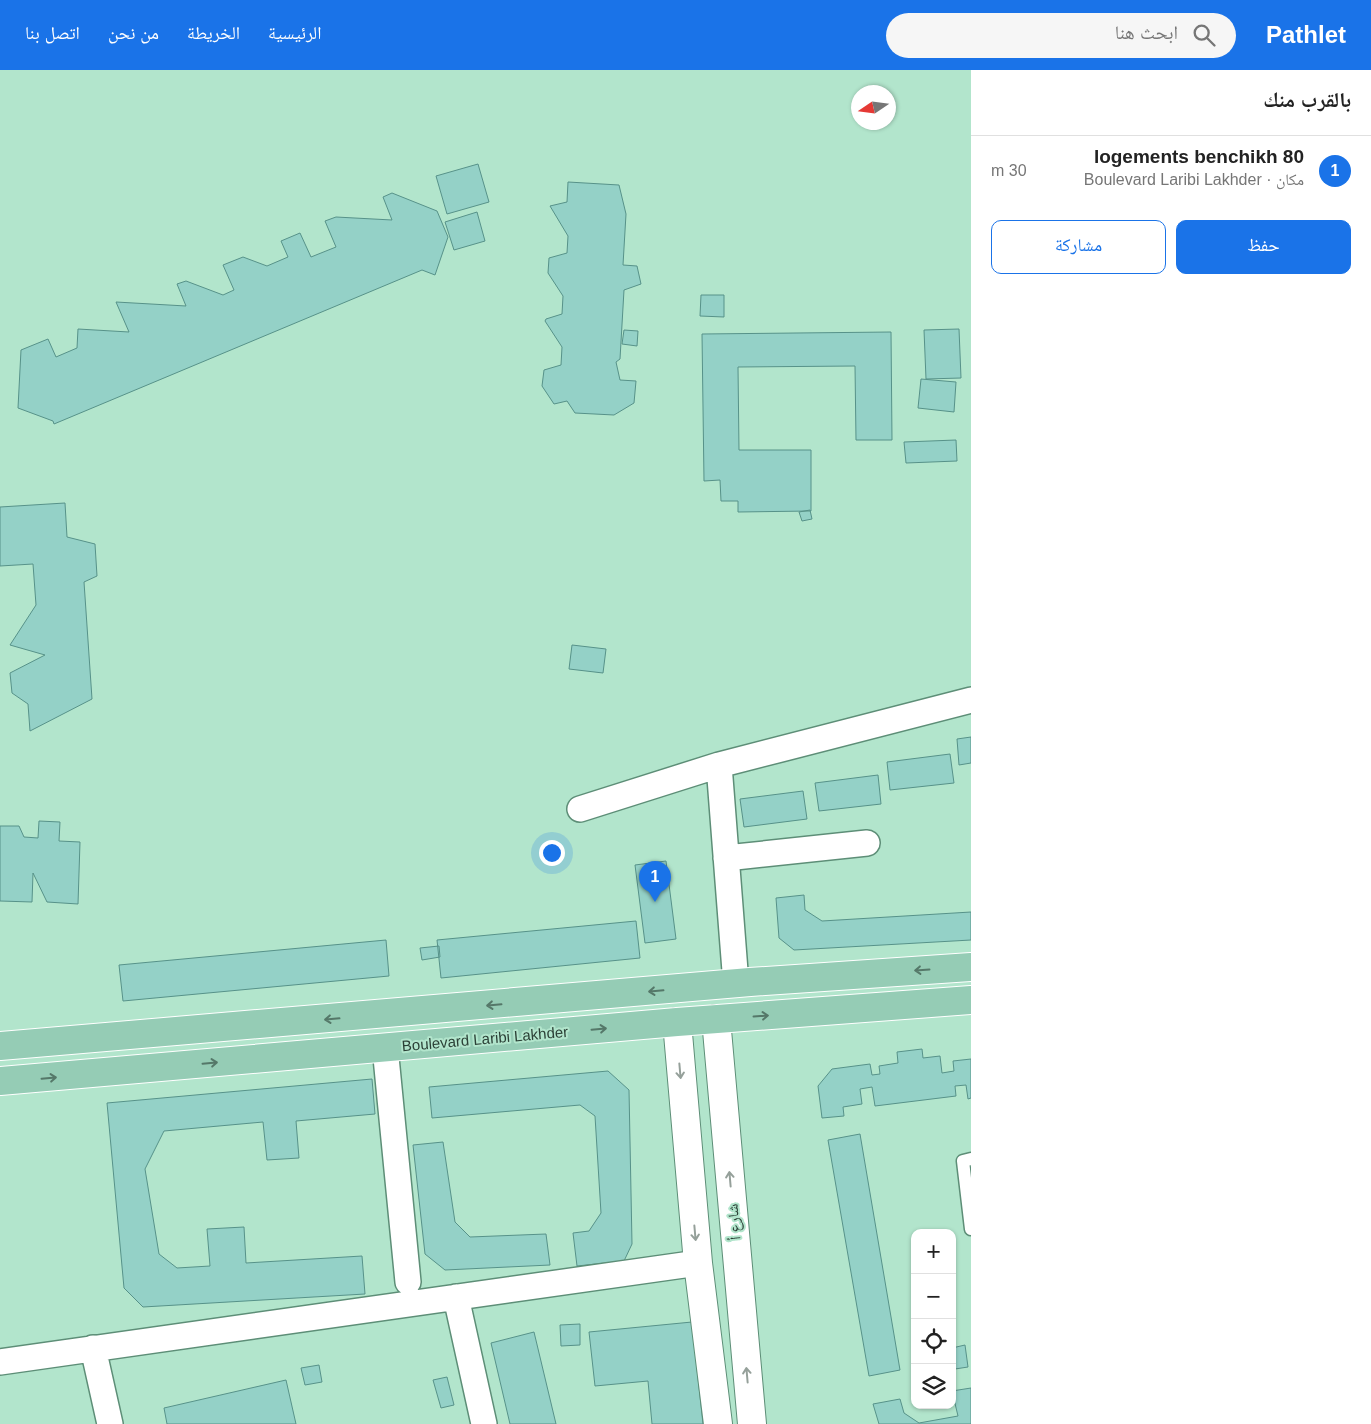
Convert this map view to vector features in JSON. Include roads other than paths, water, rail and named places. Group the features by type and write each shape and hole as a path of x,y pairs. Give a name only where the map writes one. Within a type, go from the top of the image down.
{"main road":[{"path":"0,1046 971,966"},
{"path":"693,988 716,1019"},
{"path":"677,1022 693,988"},
{"name":"Boulevard Laribi Lakhder","path":"0,1081 677,1022 971,1000"}],"street":[{"path":"580,809 719,764 971,700"},
{"path":"719,764 736,984"},
{"path":"726,858 867,843"},
{"name":"شارع أ","path":"716,1019 752,1424"},
{"path":"677,1022 698,1263 718,1424"},
{"path":"385,1047 408,1282"},
{"path":"0,1362 698,1263"},
{"path":"456,1298 484,1424"},
{"path":"93,1348 110,1424"}],"lane":[{"path":"971,1159 963,1161 971,1229"}],"place":[{"name":"80 logements benchikh","path":"655,902"}]}
